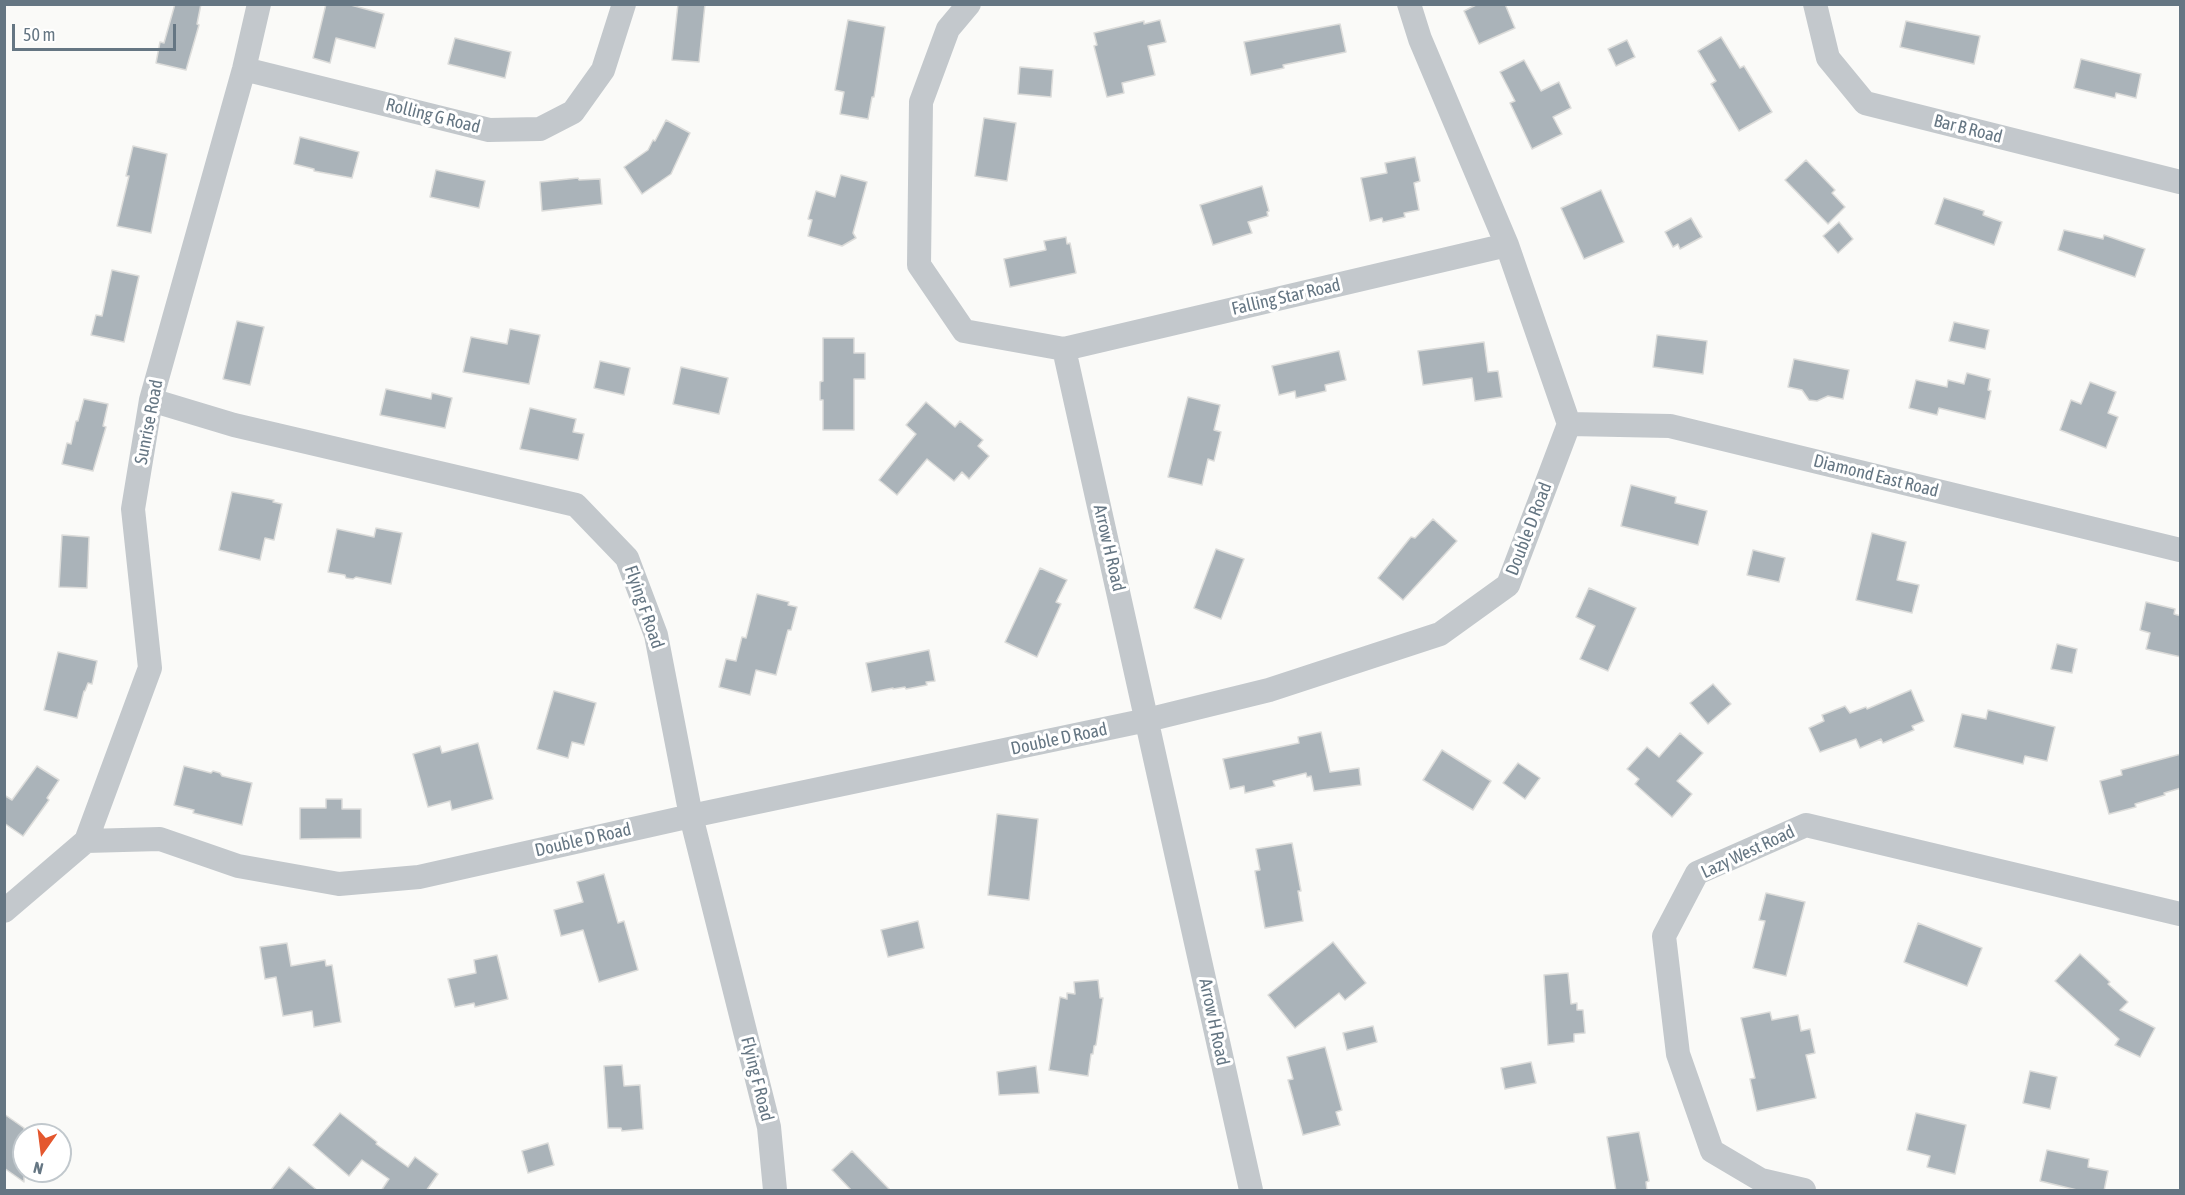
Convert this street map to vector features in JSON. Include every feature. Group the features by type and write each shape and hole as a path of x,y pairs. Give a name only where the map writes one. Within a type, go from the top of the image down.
{"street":[{"name":"Sunrise Road","path":"86,841 150,668 133,509 151,400 244,69 259,4"},
{"name":"Rolling G Road","path":"244,69 489,130 540,129 573,112 603,70 624,4"},
{"path":"969,4 948,29 921,102 919,265 964,331 1064,348"},
{"path":"1409,4 1420,39 1507,245 1569,424"},
{"name":"Bar B Road","path":"1815,4 1828,58 1865,103 2181,182"},
{"name":"Falling Star Road","path":"1064,348 1507,245"},
{"name":"Arrow H Road","path":"1064,348 1251,1191"},
{"name":"Flying F Road","path":"151,400 234,425 576,505 627,558 656,635 691,816 769,1127 775,1191"},
{"name":"Diamond East Road","path":"1569,424 1670,426 2181,550"},
{"name":"Double D Road","path":"86,841 160,839 238,866 339,884 419,877 691,816 1147,720 1269,690 1440,634 1508,585 1569,424"},
{"name":"Lazy West Road","path":"1804,1191 1761,1180 1712,1151 1678,1054 1664,936 1697,873 1806,825 2181,914"},
{"path":"4,911 86,841"}],"building":[{"path":"175,4 201,4 197,24 199,25 186,70 156,63 160,42 164,43"},
{"path":"326,4 347,4 384,14 375,48 336,38 330,63 313,58"},
{"path":"678,4 705,4 699,62 672,60"},
{"path":"1478,4 1505,4 1515,28 1479,44 1464,11"},
{"path":"848,20 885,27 874,97 872,97 868,119 840,114 844,92 835,90"},
{"path":"1160,20 1166,42 1148,46 1155,75 1122,83 1124,93 1107,97 1094,46 1097,45 1094,33 1144,21 1144,24"},
{"path":"1906,21 1980,36 1974,64 1900,47"},
{"path":"1340,24 1346,52 1283,65 1284,68 1251,75 1244,42"},
{"path":"1721,37 1740,68 1744,66 1772,112 1739,131 1711,84 1716,81 1698,51"},
{"path":"455,38 511,52 505,78 448,64"},
{"path":"1627,40 1635,57 1616,66 1608,49"},
{"path":"2081,59 2141,74 2136,98 2116,93 2115,98 2074,88"},
{"path":"1524,60 1541,91 1559,82 1571,108 1553,117 1562,134 1532,149 1510,103 1515,101 1500,72"},
{"path":"1020,67 1053,70 1051,97 1018,94"},
{"path":"984,118 1016,123 1007,181 975,176"},
{"path":"666,120 690,133 671,174 642,194 624,167 648,150"},
{"path":"300,137 359,152 352,178 314,171 314,169 294,164"},
{"path":"133,146 167,154 151,233 117,226 129,176 126,176"},
{"path":"1415,157 1420,181 1414,183 1419,210 1404,213 1405,217 1383,222 1382,218 1370,221 1361,178 1387,173 1385,163"},
{"path":"1806,160 1835,190 1832,193 1845,207 1828,224 1785,180"},
{"path":"436,170 485,181 479,208 430,197"},
{"path":"841,175 867,182 853,233 856,238 842,246 808,236 812,220 808,219 816,191 835,197"},
{"path":"578,178 579,180 600,179 602,204 542,211 540,182"},
{"path":"1262,186 1269,211 1268,216 1248,222 1252,233 1213,245 1200,205"},
{"path":"1601,190 1624,242 1584,259 1561,208"},
{"path":"1944,198 1984,211 1983,215 2002,222 1994,245 1935,224"},
{"path":"1691,218 1702,237 1680,249 1678,244 1673,247 1665,232"},
{"path":"1839,222 1853,239 1838,253 1823,236"},
{"path":"2064,230 2103,239 2104,235 2145,249 2135,277 2058,250"},
{"path":"1066,237 1067,244 1070,243 1076,273 1010,287 1004,259 1046,250 1044,241"},
{"path":"112,270 139,276 124,342 91,335 96,315 102,316"},
{"path":"237,321 264,327 250,385 223,379"},
{"path":"1954,322 1989,330 1985,349 1949,341"},
{"path":"510,329 540,335 529,384 463,372 471,337 507,344"},
{"path":"1657,335 1707,341 1703,374 1653,367"},
{"path":"823,338 854,338 854,353 865,353 865,379 854,379 854,430 823,430 823,400 820,400 820,382 823,381"},
{"path":"1484,342 1488,372 1498,371 1502,397 1475,401 1472,378 1423,385 1418,351"},
{"path":"1339,351 1346,380 1325,385 1326,391 1296,398 1295,391 1279,395 1272,366"},
{"path":"1794,359 1849,370 1843,399 1828,396 1817,401 1809,400 1802,390 1788,387"},
{"path":"600,361 630,368 624,395 594,388"},
{"path":"681,367 728,378 719,414 673,404"},
{"path":"1967,373 1990,379 1988,390 1991,391 1985,419 1939,408 1937,415 1909,408 1916,380 1947,387 1948,380 1964,384"},
{"path":"2090,382 2116,392 2108,413 2118,417 2106,448 2060,430 2071,400 2081,404"},
{"path":"386,389 431,399 432,393 452,398 445,428 380,415"},
{"path":"1188,397 1220,405 1214,430 1221,432 1214,461 1208,459 1202,485 1168,477"},
{"path":"84,399 108,404 103,426 106,427 93,471 62,464 67,443 71,444"},
{"path":"926,402 955,427 960,421 983,440 978,446 989,456 969,479 962,472 954,481 927,459 897,495 879,480 916,434 906,425"},
{"path":"530,408 576,419 573,432 584,434 578,460 520,449"},
{"path":"1631,485 1676,497 1675,503 1707,511 1698,545 1621,526"},
{"path":"232,492 274,500 273,502 282,504 274,540 265,538 260,560 219,550"},
{"path":"1433,519 1457,541 1403,600 1378,578 1411,537 1415,538"},
{"path":"376,528 402,533 391,584 356,577 346,578 345,575 328,572 337,529 374,537"},
{"path":"1872,533 1906,542 1897,580 1919,585 1912,613 1856,600"},
{"path":"62,535 89,537 87,588 59,587"},
{"path":"1216,549 1244,559 1221,619 1194,608"},
{"path":"1753,550 1785,558 1779,582 1747,575"},
{"path":"1040,568 1067,580 1056,602 1061,604 1037,657 1005,642"},
{"path":"1589,588 1636,608 1608,671 1580,659 1595,626 1576,617"},
{"path":"757,594 789,602 788,605 797,607 791,630 788,630 776,675 756,670 750,695 719,687 726,659 736,661 742,637 746,638"},
{"path":"2146,602 2175,609 2174,614 2181,616 2181,657 2146,649 2150,633 2140,630"},
{"path":"2057,644 2077,649 2072,673 2051,669"},
{"path":"929,650 935,681 906,689 905,687 893,688 872,692 866,663"},
{"path":"58,652 97,661 92,684 88,683 84,691 77,718 44,710"},
{"path":"1713,684 1731,704 1708,724 1690,703"},
{"path":"1911,690 1924,721 1912,726 1914,730 1883,743 1881,739 1860,748 1856,739 1820,752 1809,728 1824,721 1822,715 1845,706 1850,713 1866,707 1867,709"},
{"path":"554,691 596,703 584,745 572,742 568,758 537,749"},
{"path":"1988,710 2055,727 2047,761 2025,756 2023,764 1954,747 1962,714 1986,719"},
{"path":"1321,732 1330,772 1359,768 1361,785 1314,791 1311,776 1307,777 1306,773 1273,781 1275,786 1245,793 1244,786 1230,789 1223,759 1299,743 1298,737"},
{"path":"1680,733 1703,753 1677,781 1692,794 1672,817 1635,784 1639,779 1627,769 1647,747 1659,757"},
{"path":"478,743 493,799 452,810 450,801 428,807 413,754 440,746 442,753"},
{"path":"1442,750 1491,781 1473,810 1423,780"},
{"path":"2181,754 2181,788 2135,804 2136,807 2109,814 2100,781 2122,775 2121,770"},
{"path":"1518,763 1540,778 1525,799 1503,783"},
{"path":"37,766 59,780 47,798 49,800 23,836 4,823 4,795 12,800"},
{"path":"184,766 211,773 213,771 222,776 252,783 242,825 193,813 194,810 174,805"},
{"path":"326,799 342,799 342,809 361,809 361,838 300,839 300,808 326,808"},
{"path":"997,814 1038,819 1029,900 988,895"},
{"path":"1292,843 1301,891 1298,891 1303,921 1265,928 1255,871 1260,870 1256,849"},
{"path":"604,874 618,923 624,921 638,970 599,982 583,930 561,936 554,910 583,902 577,882"},
{"path":"1766,893 1805,902 1786,976 1753,968 1765,921 1759,920"},
{"path":"918,921 924,948 888,957 881,930"},
{"path":"1918,923 1982,948 1967,986 1904,962"},
{"path":"1333,942 1366,983 1345,1000 1339,993 1295,1028 1268,995"},
{"path":"287,943 291,966 325,960 326,966 332,965 341,1022 314,1027 312,1011 283,1016 276,977 265,979 260,947"},
{"path":"2080,954 2128,1002 2120,1010 2155,1028 2140,1057 2115,1045 2119,1039 2055,981"},
{"path":"497,955 508,999 475,1007 474,1003 455,1007 448,979 476,973 474,960"},
{"path":"1568,973 1571,1004 1577,1003 1577,1010 1583,1010 1585,1033 1574,1034 1574,1042 1548,1045 1544,975"},
{"path":"1098,980 1100,998 1103,998 1096,1045 1091,1054 1088,1076 1049,1070 1060,997 1067,999 1067,993 1075,994 1074,982"},
{"path":"1770,1012 1772,1020 1798,1015 1801,1031 1810,1029 1815,1053 1806,1055 1816,1098 1757,1111 1750,1079 1755,1078 1741,1018"},
{"path":"1373,1026 1377,1042 1347,1050 1343,1033"},
{"path":"1325,1047 1342,1110 1336,1112 1340,1125 1303,1135 1288,1080 1293,1079 1287,1057"},
{"path":"1531,1062 1536,1083 1505,1089 1501,1068"},
{"path":"622,1065 624,1086 640,1085 643,1129 622,1131 621,1128 608,1128 604,1066"},
{"path":"1036,1066 1039,1093 999,1095 997,1072"},
{"path":"2030,1071 2057,1077 2050,1109 2023,1103"},
{"path":"340,1113 377,1142 376,1144 408,1167 415,1157 438,1174 426,1191 381,1191 389,1179 362,1160 349,1176 313,1145"},
{"path":"1916,1113 1966,1125 1955,1174 1927,1167 1930,1156 1907,1150"},
{"path":"4,1114 17,1123 12,1123 12,1174 4,1168"},
{"path":"1639,1132 1649,1181 1646,1182 1647,1191 1616,1191 1607,1137"},
{"path":"548,1143 554,1165 528,1173 522,1151"},
{"path":"2047,1150 2089,1159 2088,1167 2108,1171 2104,1191 2081,1191 2040,1181"},
{"path":"852,1151 891,1191 852,1191 832,1170"},
{"path":"289,1167 318,1191 270,1191"}]}
